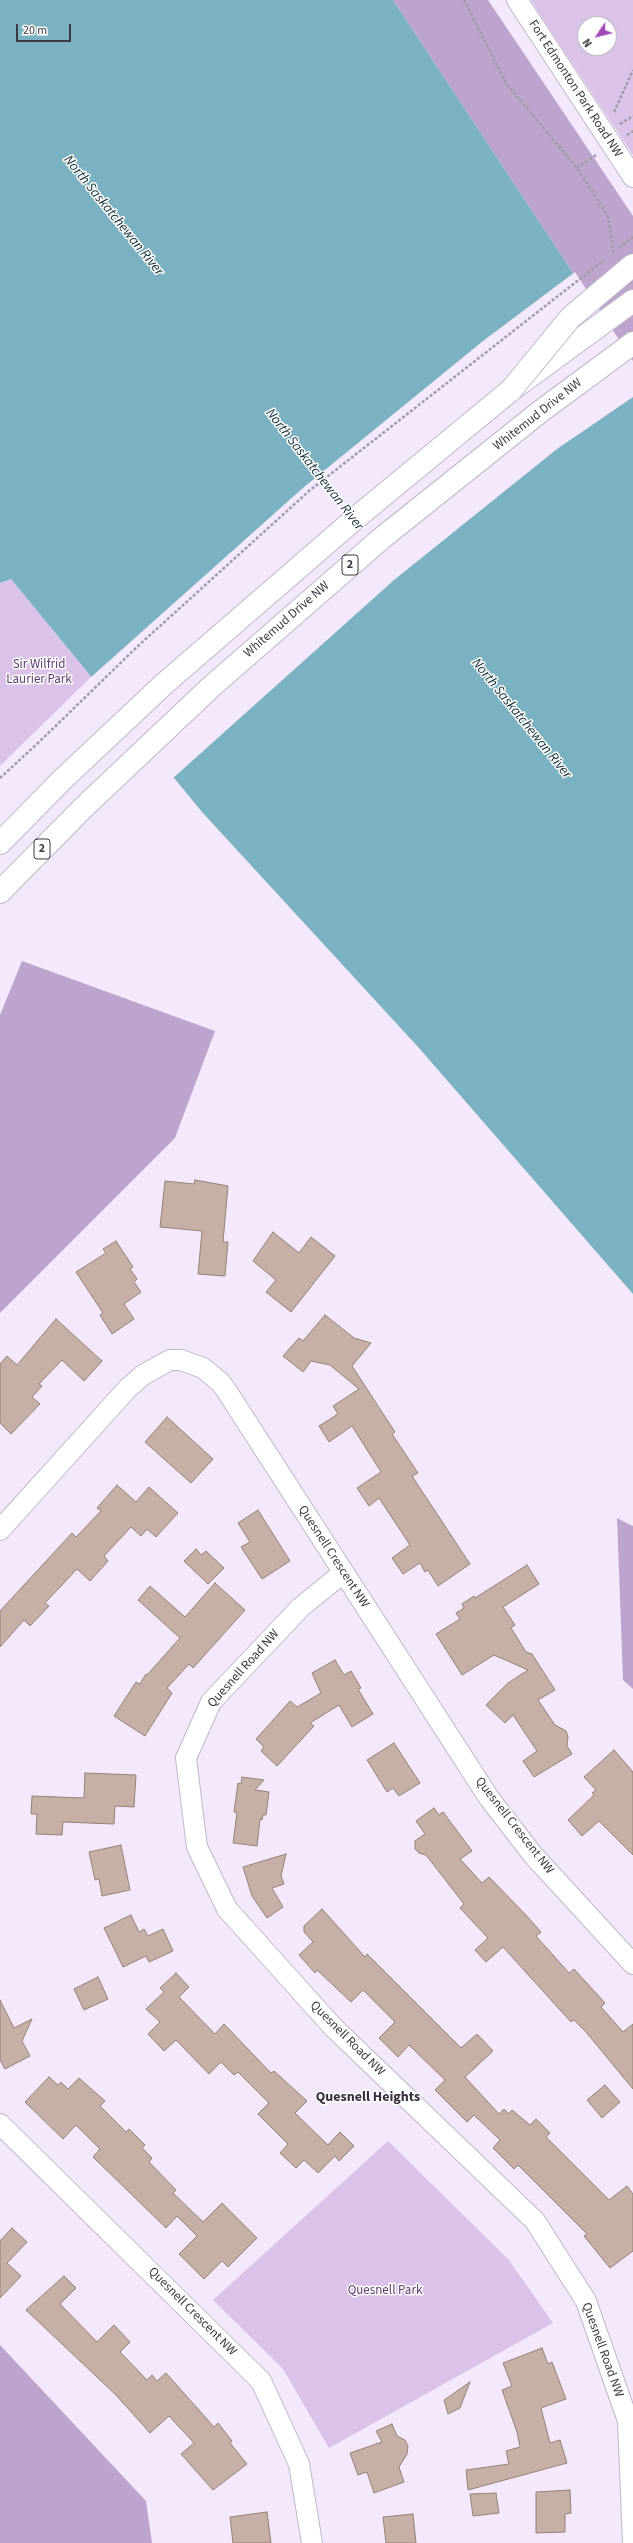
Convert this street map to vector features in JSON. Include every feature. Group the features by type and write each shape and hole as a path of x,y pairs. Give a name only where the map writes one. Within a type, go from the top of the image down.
{"highway":[{"path":"511,390 571,317 624,262"},
{"name":"2","path":"0,844 63,779 164,684 332,538 511,390 633,301"},
{"name":"Whitemud Drive NW","path":"0,892 84,807 212,686 382,538 541,412 633,343"}],"street":[{"name":"Fort Edmonton Park Road NW","path":"517,0 604,135 633,177"},
{"name":"Quesnell Crescent NW","path":"0,1530 135,1381 160,1364 170,1360 181,1360 203,1368 221,1383 489,1798 533,1855 633,1964"},
{"name":"Quesnell Road NW","path":"343,1573 301,1606 211,1702 186,1758 197,1847 227,1909 333,2027 535,2221 586,2301 628,2421 633,2543"},
{"name":"Quesnell Crescent NW","path":"0,2124 261,2381 299,2464 312,2543"}],"path":[{"path":"464,0 506,83 577,168 594,194 608,217 612,247 624,262"},
{"path":"604,135 633,70"},
{"path":"0,778 138,646 309,491 633,237"}],"green space":[{"path":"531,0 633,0 633,155 548,27"},
{"name":"Sir Wilfrid Laurier Park","path":"11,579 91,677 0,766 0,583"},
{"name":"Quesnell Park","path":"388,2141 509,2260 553,2323 329,2448 283,2369 213,2300"}],"shaded area":[{"path":"393,0 488,0 633,216 633,364"},
{"path":"22,961 215,1031 175,1138 0,1313 0,1015"},
{"path":"617,1518 633,1526 633,1689 623,1680"},
{"path":"0,2345 146,2501 152,2543 0,2543"}],"water":[{"name":"North Saskatchewan River","path":"0,0 393,0 633,364 633,1294 419,1048 202,812 11,579 0,583"}],"pier":[{"path":"575,272 633,361 633,397 557,449 394,580 172,779 90,678 304,487 483,341"}],"building":[{"path":"195,1180 228,1186 223,1242 228,1242 225,1276 198,1274 202,1231 160,1227 165,1181 194,1184"},
{"path":"273,1232 299,1253 311,1237 335,1256 291,1312 266,1292 276,1280 253,1261"},
{"path":"116,1241 133,1267 130,1269 137,1279 134,1282 141,1292 124,1304 134,1319 112,1334 100,1315 103,1313 76,1272 106,1253 103,1249"},
{"path":"325,1315 354,1338 371,1343 352,1366 395,1432 392,1434 418,1473 412,1476 470,1564 438,1586 428,1570 425,1572 420,1563 403,1574 392,1558 410,1545 379,1498 369,1506 357,1488 381,1472 352,1426 329,1442 319,1426 338,1414 333,1406 359,1389 330,1365 311,1361 303,1372 283,1356 299,1338 303,1341"},
{"path":"56,1319 102,1361 84,1381 62,1360 39,1384 42,1386 32,1397 40,1404 11,1434 0,1423 0,1364 7,1356 17,1365"},
{"path":"167,1417 213,1459 191,1483 145,1442"},
{"path":"117,1485 136,1502 149,1487 178,1513 156,1537 147,1529 141,1536 131,1527 104,1556 108,1561 90,1581 77,1569 45,1603 49,1606 30,1626 24,1620 0,1647 0,1611 72,1533 76,1537 101,1511 97,1508"},
{"path":"258,1510 290,1561 262,1579 241,1547 250,1542 238,1523"},
{"path":"196,1549 201,1555 206,1551 224,1568 208,1584 184,1561"},
{"path":"527,1565 539,1584 503,1607 515,1625 511,1628 526,1652 532,1654 555,1690 538,1700 555,1725 566,1731 568,1737 567,1746 572,1754 534,1777 523,1761 537,1751 513,1715 505,1723 486,1705 508,1683 528,1670 494,1655 462,1675 436,1634 460,1619 456,1613 464,1608 462,1604 474,1596 475,1598"},
{"path":"215,1583 245,1610 193,1668 189,1664 167,1688 172,1693 145,1736 114,1716 136,1682 140,1684 146,1674 147,1675 180,1638 138,1600 150,1586 185,1617"},
{"path":"335,1660 344,1675 351,1671 361,1688 358,1689 373,1714 352,1727 339,1705 310,1723 314,1726 277,1766 261,1751 264,1747 256,1739 290,1701 297,1707 321,1693 312,1673"},
{"path":"394,1743 420,1783 399,1796 393,1788 387,1792 367,1760"},
{"path":"614,1750 633,1772 633,1855 599,1821 582,1836 568,1820 594,1795 592,1793 596,1790 584,1777"},
{"path":"85,1773 136,1775 134,1807 115,1806 114,1824 63,1822 62,1835 36,1834 37,1814 31,1814 32,1796 84,1798"},
{"path":"242,1777 264,1780 255,1790 269,1792 266,1815 263,1815 262,1820 260,1819 257,1846 233,1843 237,1813 234,1812 238,1783 241,1784"},
{"path":"434,1808 439,1815 443,1812 472,1851 460,1859 482,1883 489,1877 526,1915 541,1932 536,1936 569,1973 574,1969 605,2003 601,2007 623,2032 633,2024 633,2089 586,2032 574,2020 571,2022 503,1947 486,1962 475,1950 488,1938 460,1908 464,1904 426,1855 419,1853 415,1849 415,1841 425,1834 416,1821"},
{"path":"121,1845 130,1890 102,1896 99,1879 95,1880 89,1852"},
{"path":"286,1854 281,1876 284,1884 272,1888 283,1907 267,1918 252,1896 243,1867"},
{"path":"322,1909 365,1957 367,1954 461,2048 477,2034 493,2051 465,2077 499,2114 504,2109 509,2114 512,2110 530,2125 536,2119 550,2133 546,2137 609,2200 627,2186 633,2194 633,2251 610,2268 584,2236 587,2234 518,2165 514,2169 493,2148 500,2140 474,2115 467,2122 435,2090 445,2080 409,2045 398,2057 379,2038 395,2022 363,1990 351,2002 317,1970 315,1973 299,1955 313,1942 304,1932 304,1926"},
{"path":"131,1915 139,1932 144,1929 148,1936 163,1929 173,1951 149,1962 146,1956 123,1967 104,1928"},
{"path":"176,1973 189,1987 179,1997 215,2034 224,2024 271,2073 274,2071 307,2101 295,2113 328,2145 340,2132 354,2146 339,2161 335,2156 318,2173 304,2160 296,2168 280,2153 288,2144 258,2114 269,2103 238,2072 234,2075 221,2062 209,2074 176,2040 164,2051 148,2034 160,2022 146,2009 164,1992 160,1988"},
{"path":"98,1977 108,1999 84,2010 74,1989"},
{"path":"0,2000 14,2028 32,2019 22,2041 30,2056 5,2069 0,2060"},
{"path":"49,2077 58,2085 61,2082 68,2089 79,2078 105,2101 100,2106 126,2132 129,2129 145,2145 142,2148 152,2158 149,2162 176,2190 173,2193 203,2222 222,2203 257,2238 228,2267 222,2261 204,2279 179,2254 197,2236 177,2216 166,2228 93,2157 100,2149 76,2125 63,2139 25,2102"},
{"path":"605,2085 620,2102 602,2118 587,2100"},
{"path":"12,2228 27,2242 7,2263 21,2276 0,2298 0,2241"},
{"path":"64,2276 76,2288 60,2304 97,2342 114,2325 130,2342 120,2352 147,2380 152,2375 157,2381 166,2373 214,2427 218,2423 232,2441 230,2443 247,2464 213,2490 181,2454 194,2443 169,2416 150,2433 116,2395 26,2310"},
{"path":"542,2348 548,2364 552,2362 566,2399 541,2408 550,2443 560,2440 567,2463 468,2490 466,2470 509,2464 506,2451 520,2447 517,2432 502,2390 512,2386 503,2363"},
{"path":"470,2382 460,2408 448,2414 444,2400"},
{"path":"392,2424 397,2436 405,2440 408,2446 407,2454 399,2467 404,2482 374,2493 367,2472 358,2475 350,2453 382,2442 376,2431"},
{"path":"570,2490 571,2513 565,2514 565,2532 536,2533 536,2492"},
{"path":"496,2493 499,2513 473,2516 470,2494"},
{"path":"267,2512 271,2543 233,2543 230,2517"},
{"path":"413,2514 416,2543 386,2543 383,2517"}],"district":[{"name":"Quesnell Heights","path":"368,2098"}]}
